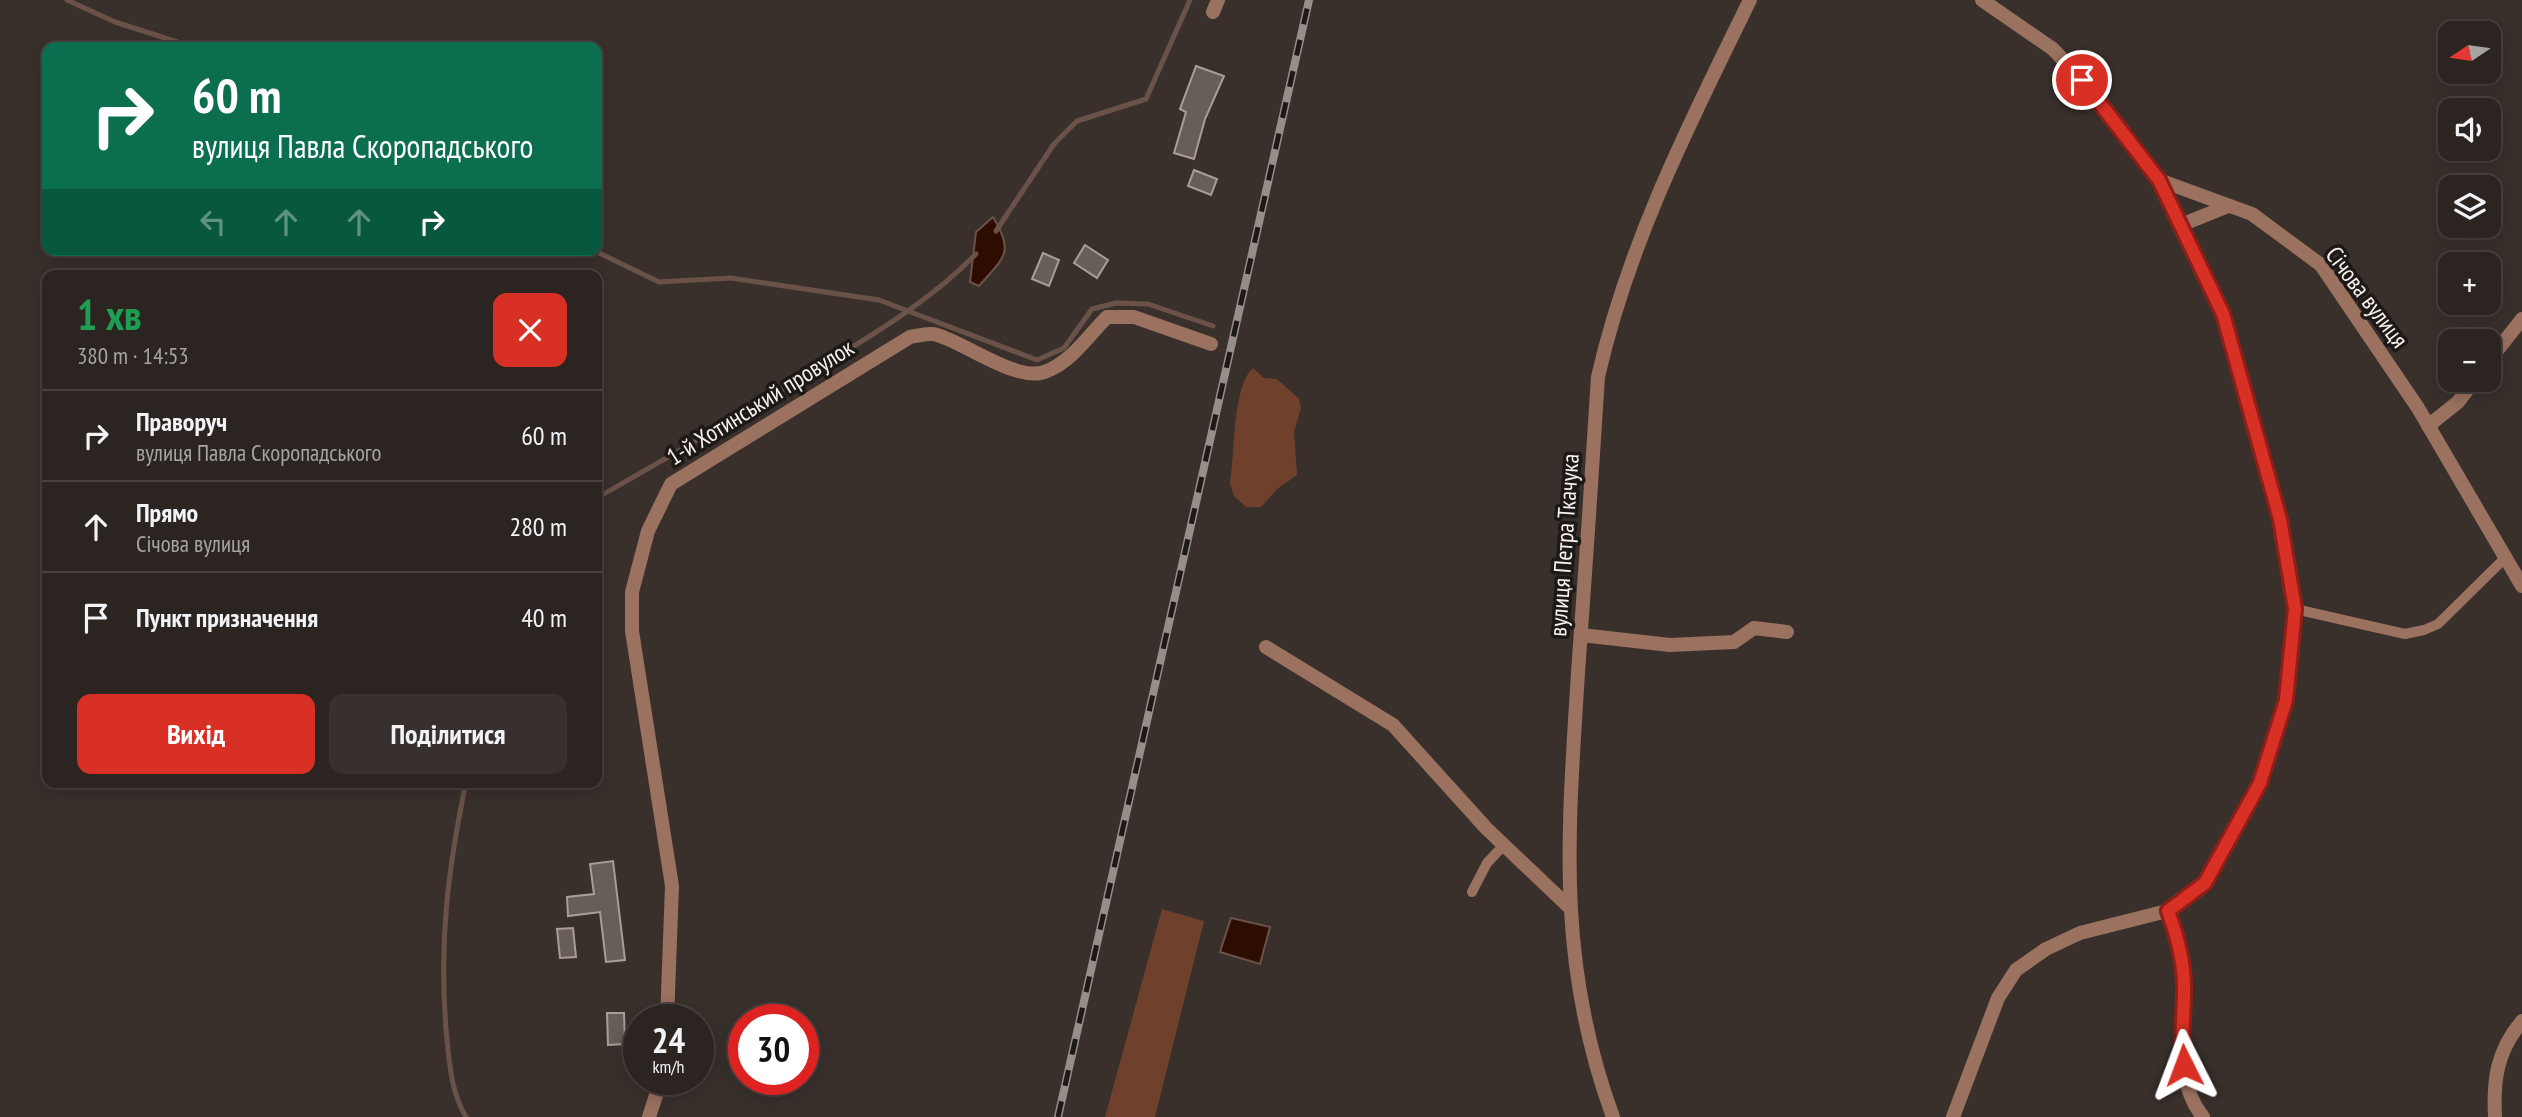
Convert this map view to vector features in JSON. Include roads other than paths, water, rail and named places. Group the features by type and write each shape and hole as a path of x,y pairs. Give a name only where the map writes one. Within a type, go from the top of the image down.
{"street":[{"name":"вулиця Петра Ткачука","path":"1613,1117 1600,1081 1577,992 1568,906 1569,820 1598,377 1609,329 1670,164 1750,0"},
{"path":"1953,1117 1998,998 2016,970 2046,948 2080,933 2168,911 2205,883 2260,783 2286,700 2295,609 2280,519 2223,314 2159,180 2097,96 2053,49 1982,0"},
{"name":"Січова вулиця","path":"2159,180 2252,215 2320,265 2428,426 2522,586"},
{"path":"2181,225 2228,206"},
{"name":"1-й Хотинський провулок","path":"668,1004 672,886 632,631 632,592 648,531 671,484 910,337 934,334 1001,364 1031,373 1046,372 1068,358 1107,317 1135,317 1211,344"},
{"path":"2501,346 2522,319"},
{"path":"2428,426 2458,402 2466,392"},
{"path":"1581,635 1671,645 1734,642 1754,628 1787,632"},
{"path":"1266,648 1393,725 1504,845 1568,906"},
{"path":"2168,911 2180,940 2183,1059 2187,1083 2203,1117"},
{"path":"2495,1117 2493,1084 2500,1052 2522,1021"},
{"path":"649,1117 656,1095"}],"lane":[{"path":"2295,609 2405,634 2424,630 2438,624 2505,558"},
{"path":"1472,892 1487,863 1504,845"}],"waterway":[{"path":"67,0 115,22 177,42"},
{"path":"996,231 1054,144 1077,121 1146,99 1190,0"},
{"path":"602,254 659,282 731,278 879,300 1037,360 1064,348 1092,309 1116,303 1148,304 1213,326"},
{"path":"602,495 869,337 925,299 976,254"},
{"path":"465,788 450,875 444,996 449,1063 453,1085 466,1117"}],"railway":[{"path":"1058,1117 1309,0"}]}
